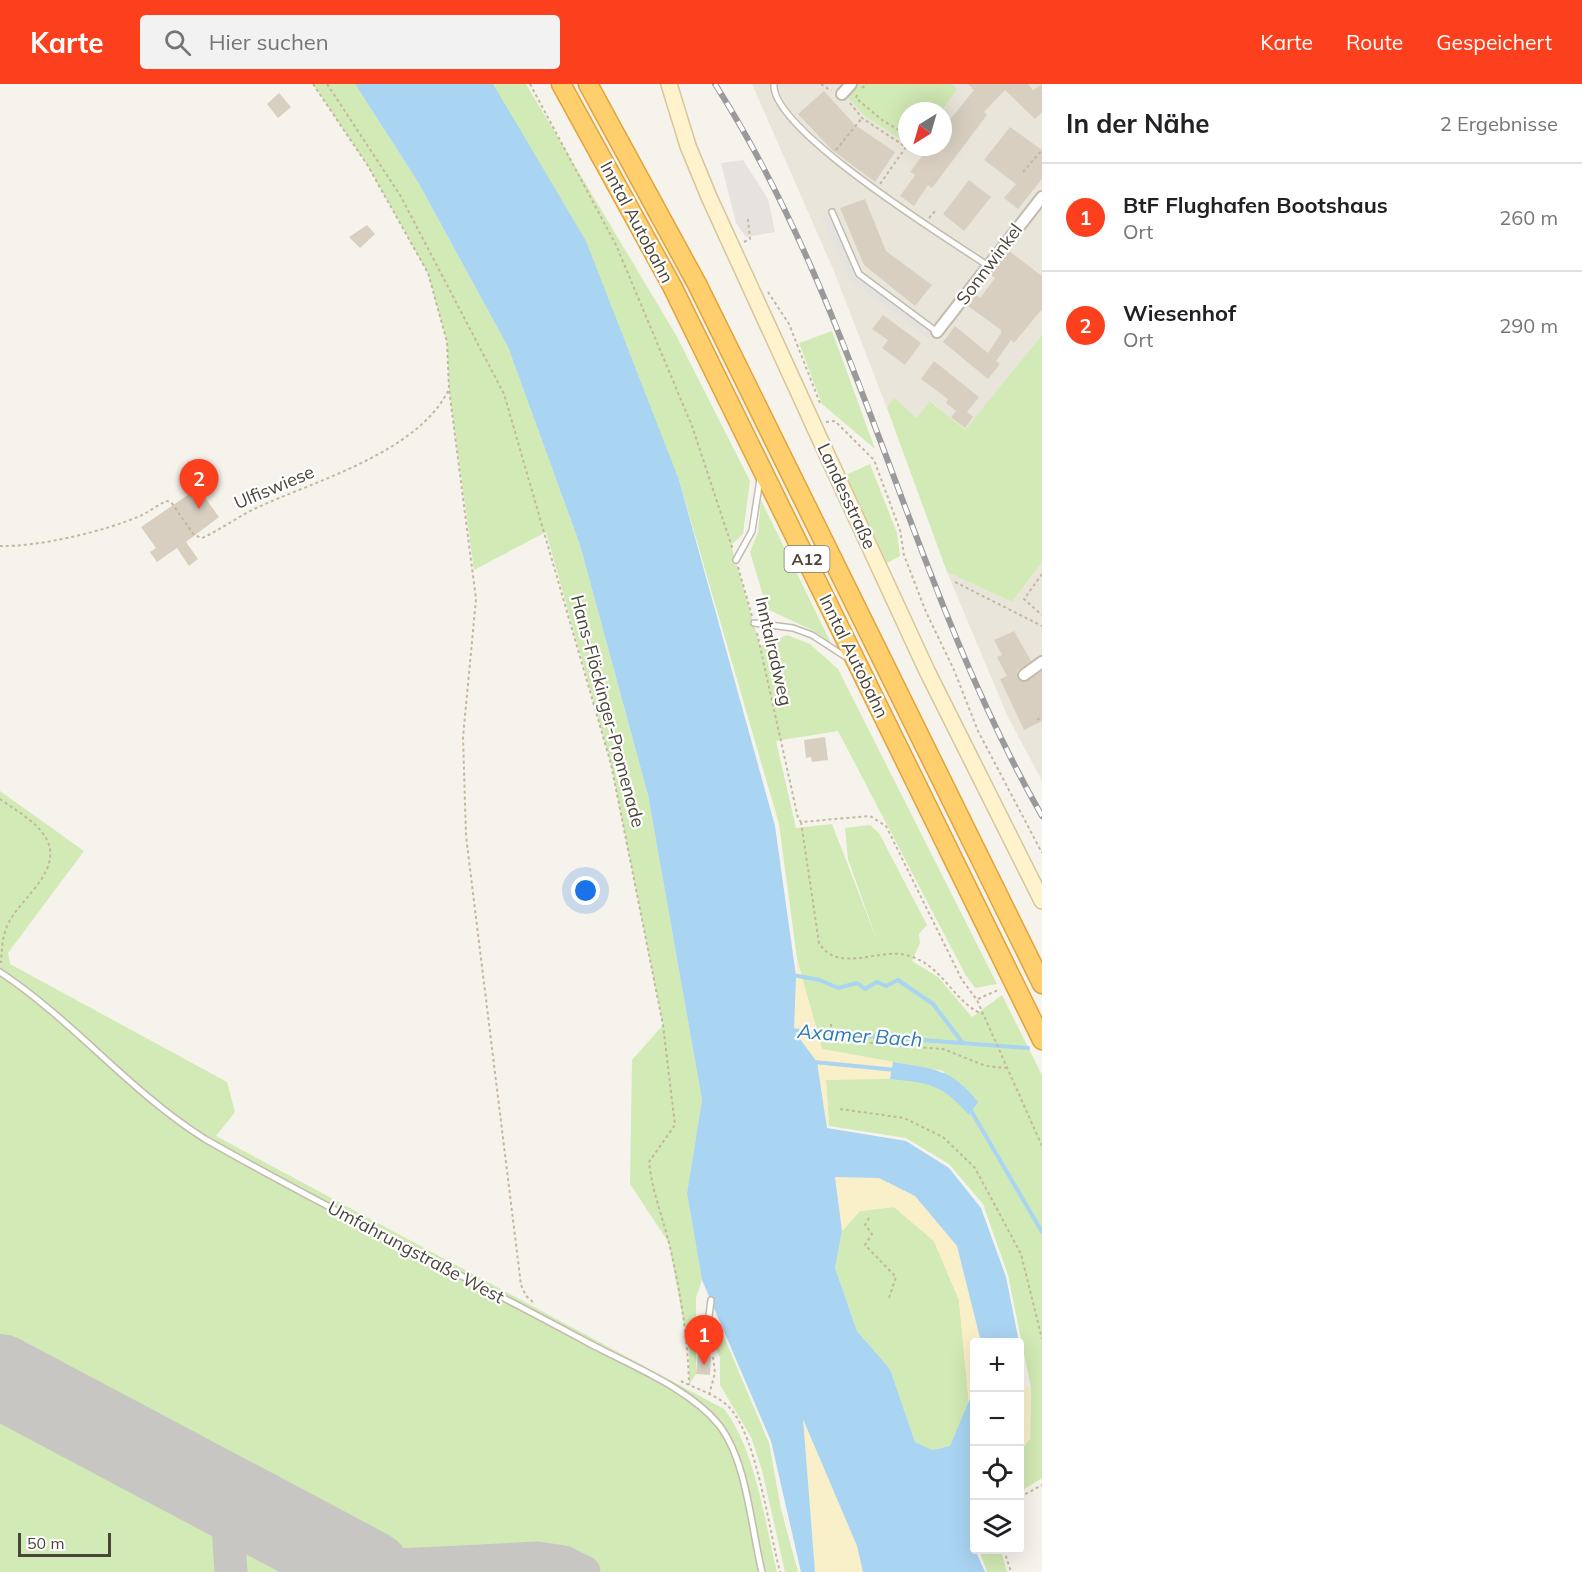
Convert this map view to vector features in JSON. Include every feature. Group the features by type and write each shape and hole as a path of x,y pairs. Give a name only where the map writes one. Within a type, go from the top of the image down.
{"highway":[{"name":"Inntal Autobahn","path":"561,84 672,286 1042,1040"},
{"name":"Inntal Autobahn","path":"588,84 697,284 1042,984"}],"main road":[{"name":"Landesstraße","path":"669,84 688,146 750,286 820,423 927,671 1042,901"}],"street":[{"path":"842,94 851,84"},
{"name":"Sonnwinkel","path":"937,332 1042,197"},
{"path":"1024,675 1042,662"}],"lane":[{"path":"774,84 777,100 830,156 987,265"},
{"path":"832,212 859,274 937,332"},
{"path":"736,560 752,531 762,469"},
{"path":"754,622 803,632 858,664"},
{"name":"Umfahrungstraße West","path":"0,970 53,1010 159,1106 205,1139 590,1344 702,1408 723,1431 735,1455 762,1572"},
{"path":"705,1352 711,1299"}],"path":[{"path":"313,84 368,166 428,273 447,342 449,389 476,599 463,737 466,836 521,1285 526,1296 536,1304"},
{"name":"Hans-Flöckinger-Promenade","path":"327,84 400,195 504,394 608,753 663,1025 675,1125 649,1162 652,1189 669,1243 688,1352 689,1385 679,1379"},
{"name":"Inntalradweg","path":"530,84 616,244 692,426 754,622 798,818 801,822 819,943 825,952 836,957 861,958 906,954 943,976 971,1009 982,1014"},
{"path":"821,84 842,94 862,118 898,141"},
{"path":"867,84 856,98 865,107 898,129"},
{"path":"856,110 865,107"},
{"path":"840,155 834,151 862,118"},
{"path":"1023,172 1042,150"},
{"path":"877,189 901,156"},
{"path":"925,223 937,208"},
{"path":"732,246 750,239 748,219"},
{"path":"750,286 771,293 789,324 820,423 835,421 874,460 900,530 904,555 926,612 954,670 978,731 1042,853"},
{"name":"Ulfiswiese","path":"0,546 36,544 71,536 134,518 166,501 171,502 194,534 202,538 254,509 369,459 434,411 449,389"},
{"path":"1042,574 1024,599 1042,615"},
{"path":"955,582 1042,626"},
{"path":"1037,720 1042,717"},
{"path":"0,799 35,824 46,837 50,849 47,867 39,883 10,920 3,936 0,970"},
{"path":"801,822 870,816 886,826 962,980 977,1000 993,1041 1042,1146"},
{"path":"977,1000 1000,989"},
{"path":"831,1024 831,1040 943,1049 986,1066 1006,1068"},
{"path":"840,1109 904,1118 943,1137 975,1168 1021,1254 1042,1339"},
{"path":"869,1218 865,1225 872,1234 865,1245 896,1277 889,1298"},
{"path":"705,1352 713,1355 715,1373 709,1395"},
{"path":"1024,1495 1042,1485"},
{"path":"1005,1554 1011,1572"}],"shaded area":[{"path":"752,84 1042,84 1042,335 965,431 931,401 917,418 894,399 887,408 833,269"},
{"path":"743,160 768,199 775,232 746,237 736,223 721,163"},
{"path":"831,212 858,275 935,332 929,339 850,280 821,216"},
{"path":"1042,562 1042,781 1007,715 947,572 1012,602"}],"green space":[{"path":"313,84 355,84 418,182 508,347 580,545 648,795 702,1100 687,1193 702,1280 696,1298 696,1374 689,1385 689,1352 669,1243 630,1184 632,1060 663,1025 611,764 546,532 474,570 449,389 447,342 428,273 368,166"},
{"path":"493,84 526,84 676,335 750,481 743,534 731,545 760,646 787,635 810,644 838,669 997,984 975,988 965,974 838,731 776,741 796,828 832,824 878,943 848,859 845,828 870,825 879,833 927,925 919,934 920,943 912,961 938,977 972,1017 1002,995 1042,1075 1042,1478 1024,1489 1024,1446 1030,1438 1031,1388 1024,1354 1024,1338 1021,1338 1008,1275 983,1204 949,1164 906,1138 829,1126 826,1080 891,1078 929,1083 946,1092 969,1114 943,1071 822,1049 797,959 779,824 679,480"},
{"path":"859,84 951,84 957,89 948,102 898,102 898,138 864,115 847,96"},
{"path":"832,331 875,449 822,404 799,343"},
{"path":"1042,335 1042,562 1012,602 947,572 887,408 894,398 917,418 930,401 965,430"},
{"path":"870,464 897,533 900,556 887,563 846,475"},
{"path":"761,500 831,643 812,630 767,609 750,552 758,532"},
{"path":"0,791 84,851 8,953 10,964 227,1082 235,1112 216,1136 724,1409 735,1425 751,1465 777,1572 0,1572"},
{"path":"894,1207 934,1241 959,1300 969,1404 950,1446 932,1450 915,1442 890,1369 857,1331 835,1268 842,1231 860,1211"},
{"path":"717,1320 769,1443 781,1509 798,1572 785,1572 762,1470 751,1437 720,1385 720,1357 710,1340 712,1323"},
{"path":"980,1554 1002,1554 1007,1572 987,1572"}],"sand":[{"path":"797,959 822,1049 893,1062 890,1079 826,1080 829,1126 827,1128 817,1062 794,1031"},
{"path":"835,1176 879,1178 915,1196 957,1246 980,1338 970,1338 969,1404 959,1300 934,1241 894,1207 860,1211 842,1231"},
{"path":"1027,1386 1031,1388 1030,1439 1024,1446 1024,1392"},
{"path":"802,1417 857,1546 863,1572 815,1572"}],"water":[{"path":"355,84 493,84 586,241 679,480 775,826 796,976 794,1031 817,1062 827,1128 906,1141 949,1168 981,1208 1006,1277 1018,1338 980,1338 957,1246 915,1196 879,1178 835,1177 842,1231 835,1268 857,1331 890,1369 915,1442 932,1450 950,1446 970,1398 970,1554 977,1554 985,1572 863,1572 857,1546 803,1419 815,1572 801,1572 771,1441 702,1280 687,1193 702,1100 648,795 580,545 508,347 418,182"},
{"path":"893,1062 931,1069 950,1076 978,1102 969,1115 943,1091 926,1084 890,1079"}],"building":[{"path":"968,84 1028,84 1033,90 1042,84 1042,112 1035,119 1005,90 984,112 987,115 932,188 928,185 914,206 900,196 915,175 910,172 922,156 952,156 952,117 974,90"},
{"path":"824,91 855,125 895,152 875,182 832,150 798,114"},
{"path":"279,93 291,107 278,118 267,104"},
{"path":"1010,127 1042,150 1042,179 1018,209 1004,198 1016,184 984,160"},
{"path":"969,180 991,197 964,231 943,214"},
{"path":"865,199 886,251 932,285 915,306 864,265 840,208"},
{"path":"367,225 375,234 360,248 349,237"},
{"path":"1009,251 1042,276 1042,309 1014,343 1011,340 996,361 1000,364 988,379 943,342 955,326 988,353 1001,330 968,306 976,295 980,298 995,278 991,275"},
{"path":"883,315 921,343 905,365 882,348 888,340 872,329"},
{"path":"934,361 979,397 967,412 973,417 965,428 951,417 956,411 946,403 948,399 921,379"},
{"path":"198,488 219,517 186,542 198,559 189,566 177,548 157,562 150,552 156,548 141,527"},
{"path":"1014,631 1031,661 1017,671 1018,679 1025,682 1042,671 1042,721 1024,730 1000,679 1007,676 997,657 1002,655 994,640"},
{"path":"825,737 828,760 812,762 811,757 806,758 804,740"},
{"path":"698,1355 704,1360 711,1356 710,1375 696,1374"}],"waterway":[{"name":"Axamer Bach","path":"792,975 820,980 838,988 857,983 865,989 877,982 886,986 898,980 933,1004 962,1042"},
{"name":"Axamer Bach","path":"789,1030 1028,1048"},
{"path":"814,1062 896,1070"},
{"path":"970,1109 1042,1232"}],"taxiway":[{"path":"226,1495 231,1572"},
{"path":"349,1562 378,1566 538,1558 564,1562 584,1572"}],"runway":[{"path":"0,1376 369,1572"}],"railway":[{"path":"715,84 765,172 809,262 847,354 955,635 995,726 1042,816"}],"place":[{"name":"Wiesenhof","path":"199,509"},
{"name":"BtF Flughafen Bootshaus","path":"704,1365"}]}
